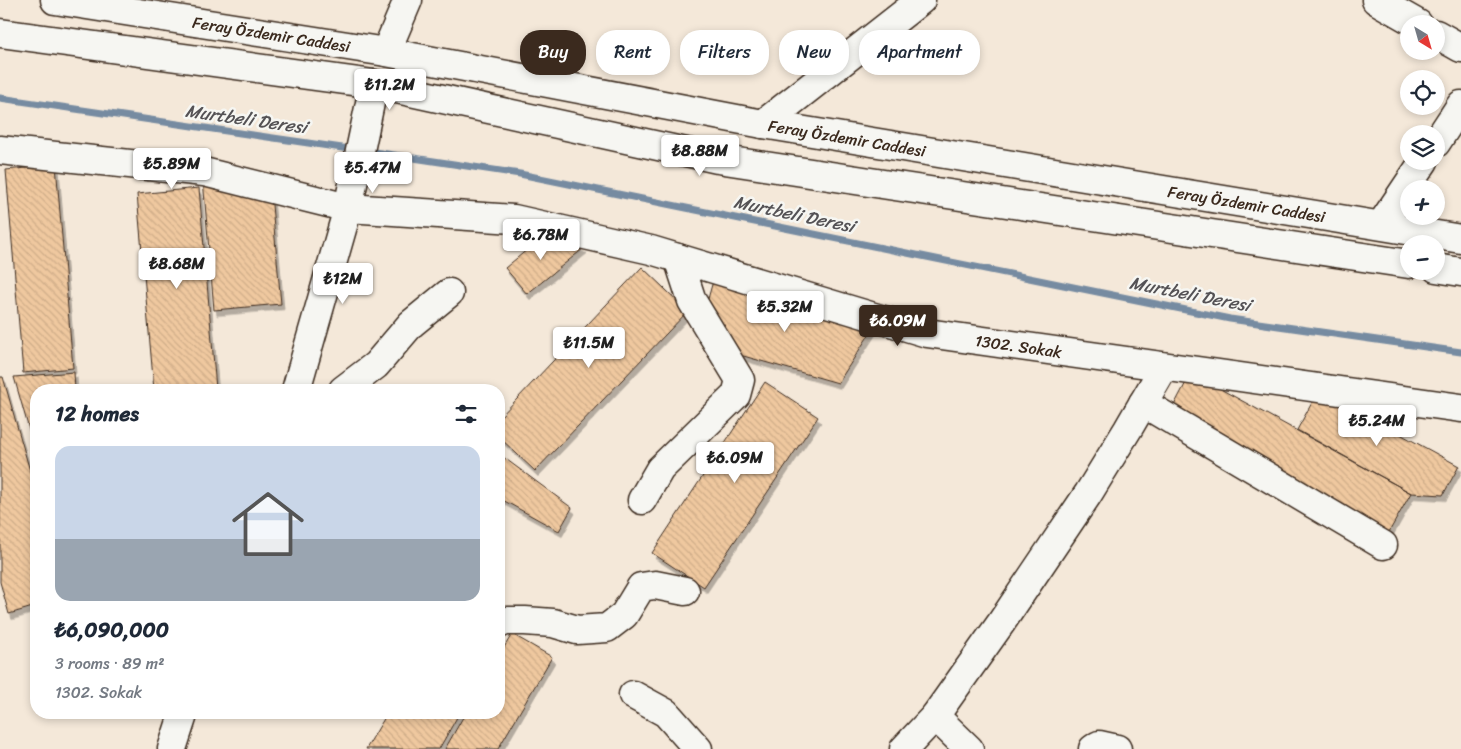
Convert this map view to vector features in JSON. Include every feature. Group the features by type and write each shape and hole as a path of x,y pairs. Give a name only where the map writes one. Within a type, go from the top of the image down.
{"street":[{"name":"Feray Özdemir Caddesi","path":"55,0 386,52 763,124 1461,239"},
{"path":"386,52 408,0"},
{"path":"763,124 921,0"},
{"path":"1376,0 1402,15"},
{"path":"170,57 182,20"},
{"path":"0,32 374,84 718,159 1400,262"},
{"path":"1445,39 1461,48"},
{"path":"298,384 348,208 374,84"},
{"path":"1445,129 1461,105"},
{"name":"1302. Sokak","path":"0,150 204,172 348,208 514,219 651,250 927,334 1461,408"},
{"path":"1381,225 1418,170"},
{"path":"642,500 660,469 736,395 740,380 692,301 678,258"},
{"path":"1445,269 1461,272"},
{"path":"352,384 376,365 411,324 449,293"},
{"path":"904,749 935,716 1088,494 1164,366"},
{"path":"1143,403 1383,546"},
{"path":"505,621 552,623 577,630 608,628 624,615 641,587 655,585 685,591"},
{"path":"633,695 666,713 698,749"},
{"path":"935,716 969,749"},
{"path":"172,749 182,719"},
{"path":"1092,749 1099,745 1117,749"}],"building":[{"path":"56,165 73,368 23,373 6,170"},
{"path":"203,179 271,194 281,304 214,310"},
{"path":"199,188 216,384 153,384 137,194"},
{"path":"546,234 584,248 527,294 505,268"},
{"path":"642,267 688,311 535,471 505,443 505,412"},
{"path":"713,281 874,327 838,383 733,353 704,313"},
{"path":"74,372 75,384 30,384 30,433 14,377"},
{"path":"1191,373 1411,493 1389,532 1170,413"},
{"path":"0,377 3,377 30,471 30,608 9,614 0,582"},
{"path":"765,382 818,417 704,587 652,553"},
{"path":"1319,390 1459,466 1443,495 1411,493 1297,430"},
{"path":"505,458 572,508 559,531 505,501"},
{"path":"512,634 552,657 498,749 445,749 462,719 505,719 505,646"},
{"path":"384,719 456,719 439,749 366,749"}],"waterway":[{"name":"Murtbeli Deresi","path":"0,98 356,150"},
{"name":"Murtbeli Deresi","path":"367,151 520,174 1230,319 1461,352"}]}
